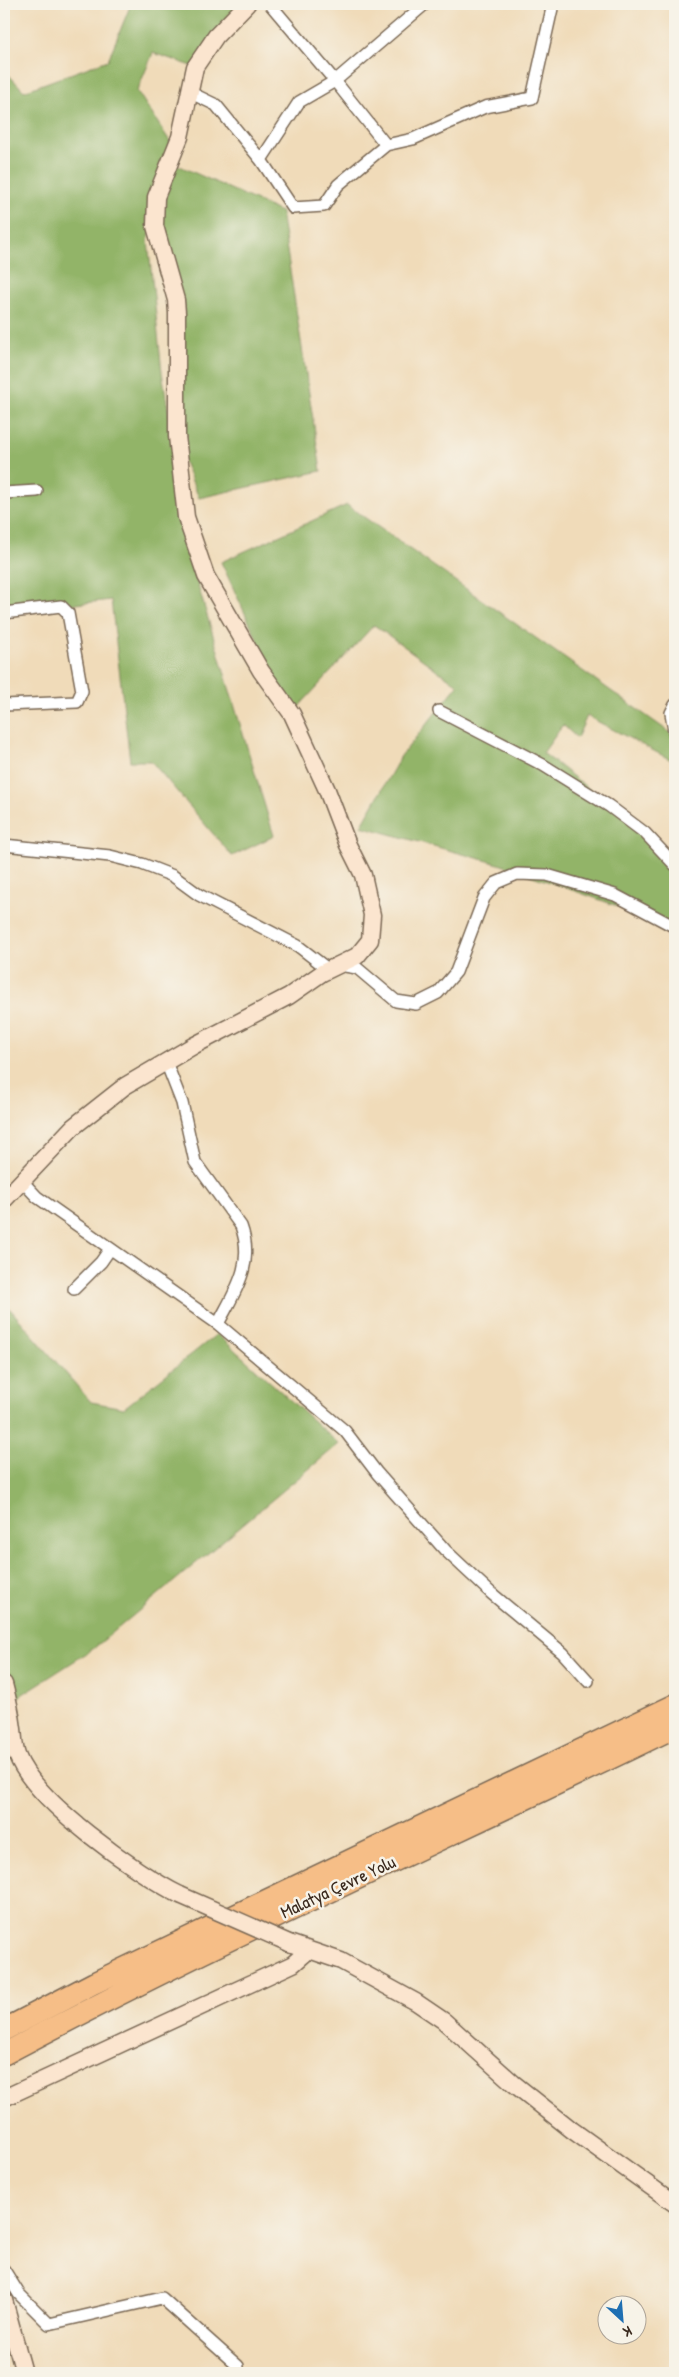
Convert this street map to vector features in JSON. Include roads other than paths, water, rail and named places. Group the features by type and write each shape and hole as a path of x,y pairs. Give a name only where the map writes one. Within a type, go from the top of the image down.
{"highway":[{"name":"Malatya Çevre Yolu","path":"4,2030 94,1983 675,1704"},
{"name":"Malatya Çevre Yolu","path":"4,2054 115,1995 292,1908 675,1727"}],"street":[{"path":"247,4 216,36 195,67 180,138 156,197 155,226 176,300 178,326 177,436 186,517 206,576 261,671 292,714 328,790 348,845 363,875 372,915 370,940 364,960 366,975"},
{"path":"270,4 386,145"},
{"path":"261,160 299,102 335,81 426,4"},
{"path":"189,92 216,105 261,160 293,208 324,206 338,185 386,145 413,139 485,107 532,98 553,4"},
{"path":"4,493 37,491"},
{"path":"4,613 61,606 68,613 82,691 78,702 4,706"},
{"path":"675,705 671,712 675,736"},
{"path":"439,711 543,765 609,806 645,833 675,865"},
{"path":"4,845 110,856 150,867 173,876 199,895 298,946 334,968 356,968 396,1001 416,1004 438,993 456,972 484,898 496,883 517,874 547,875 615,895 675,926 675,938"},
{"path":"4,1200 20,1180 73,1127 125,1086 289,996 357,956 370,940"},
{"path":"166,1062 182,1103 195,1162 241,1226 245,1238 247,1250 240,1281 218,1324"},
{"path":"20,1180 37,1197 218,1324 345,1431 377,1473 445,1550 490,1593 563,1654 588,1682"},
{"path":"74,1289 101,1262 110,1249"},
{"path":"4,1684 9,1702 17,1754 30,1780 94,1839 161,1886 289,1943 341,1961 416,2002 444,2021 513,2083 572,2130 675,2204"},
{"path":"4,2098 293,1964 309,1950"},
{"path":"4,2270 19,2294 49,2324 162,2298 238,2366"},
{"path":"4,2300 24,2373"}]}
